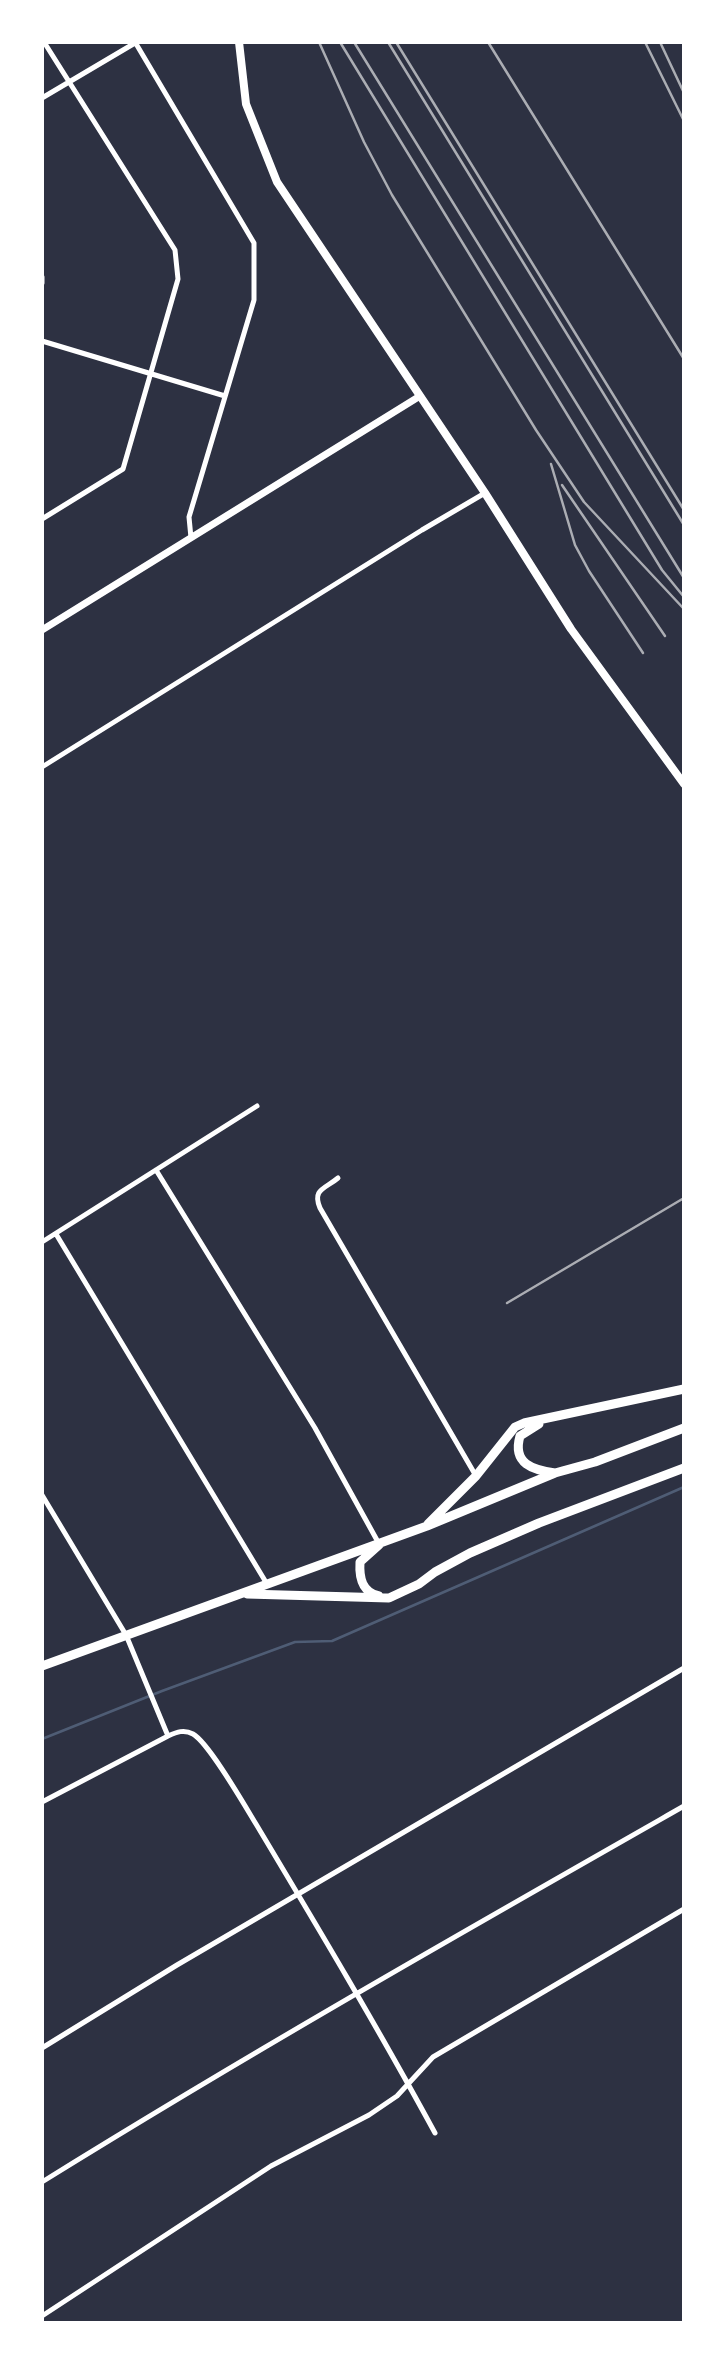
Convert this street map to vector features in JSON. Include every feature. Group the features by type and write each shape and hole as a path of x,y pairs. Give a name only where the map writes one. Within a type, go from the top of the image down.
{"main road":[{"path":"239,42 246,104 277,182 485,493 571,629 684,784"},
{"path":"426,1526 476,1476 515,1428 524,1423 684,1389"},
{"path":"552,1418 529,1429 520,1436 518,1445 525,1464 533,1470 555,1473"},
{"path":"42,1666 426,1526 555,1473 595,1462 684,1428"},
{"path":"242,1594 389,1598 419,1584 435,1572 470,1553 539,1523 684,1468"},
{"path":"382,1541 360,1562 359,1572 365,1588 371,1594 389,1598"}],"street":[{"path":"42,519 123,469 178,279 175,250 44,42"},
{"path":"42,98 135,43 254,243 254,300 189,518 191,538"},
{"path":"42,278 42,283"},
{"path":"42,341 225,396"},
{"path":"42,630 420,396"},
{"path":"42,768 422,530 485,493"},
{"path":"42,1242 256,1106"},
{"path":"156,1170 315,1428 382,1541"},
{"path":"338,1178 319,1191 316,1199 320,1208 476,1476"},
{"path":"56,1234 267,1584"},
{"path":"42,1495 126,1635 168,1736"},
{"path":"42,2048 177,1965 684,1668"},
{"path":"42,1802 168,1736 180,1731 193,1734 201,1741 232,1784 357,1994 435,2133"},
{"path":"42,2182 135,2124 684,1806"},
{"path":"42,2316 271,2166 369,2116 397,2096 407,2082 434,2057 684,1909"}],"waterway":[{"path":"42,1739 162,1691 295,1642 332,1641 684,1487"}],"railway":[{"path":"319,42 364,142 392,195 536,430 584,502 684,609"},
{"path":"340,42 662,570 684,597"},
{"path":"354,42 684,578"},
{"path":"388,42 684,525"},
{"path":"396,42 684,510"},
{"path":"488,42 684,359"},
{"path":"645,42 684,121"},
{"path":"660,42 684,93"},
{"path":"551,464 575,545 589,571 643,653"},
{"path":"562,485 665,636"},
{"path":"507,1303 684,1198"}]}
